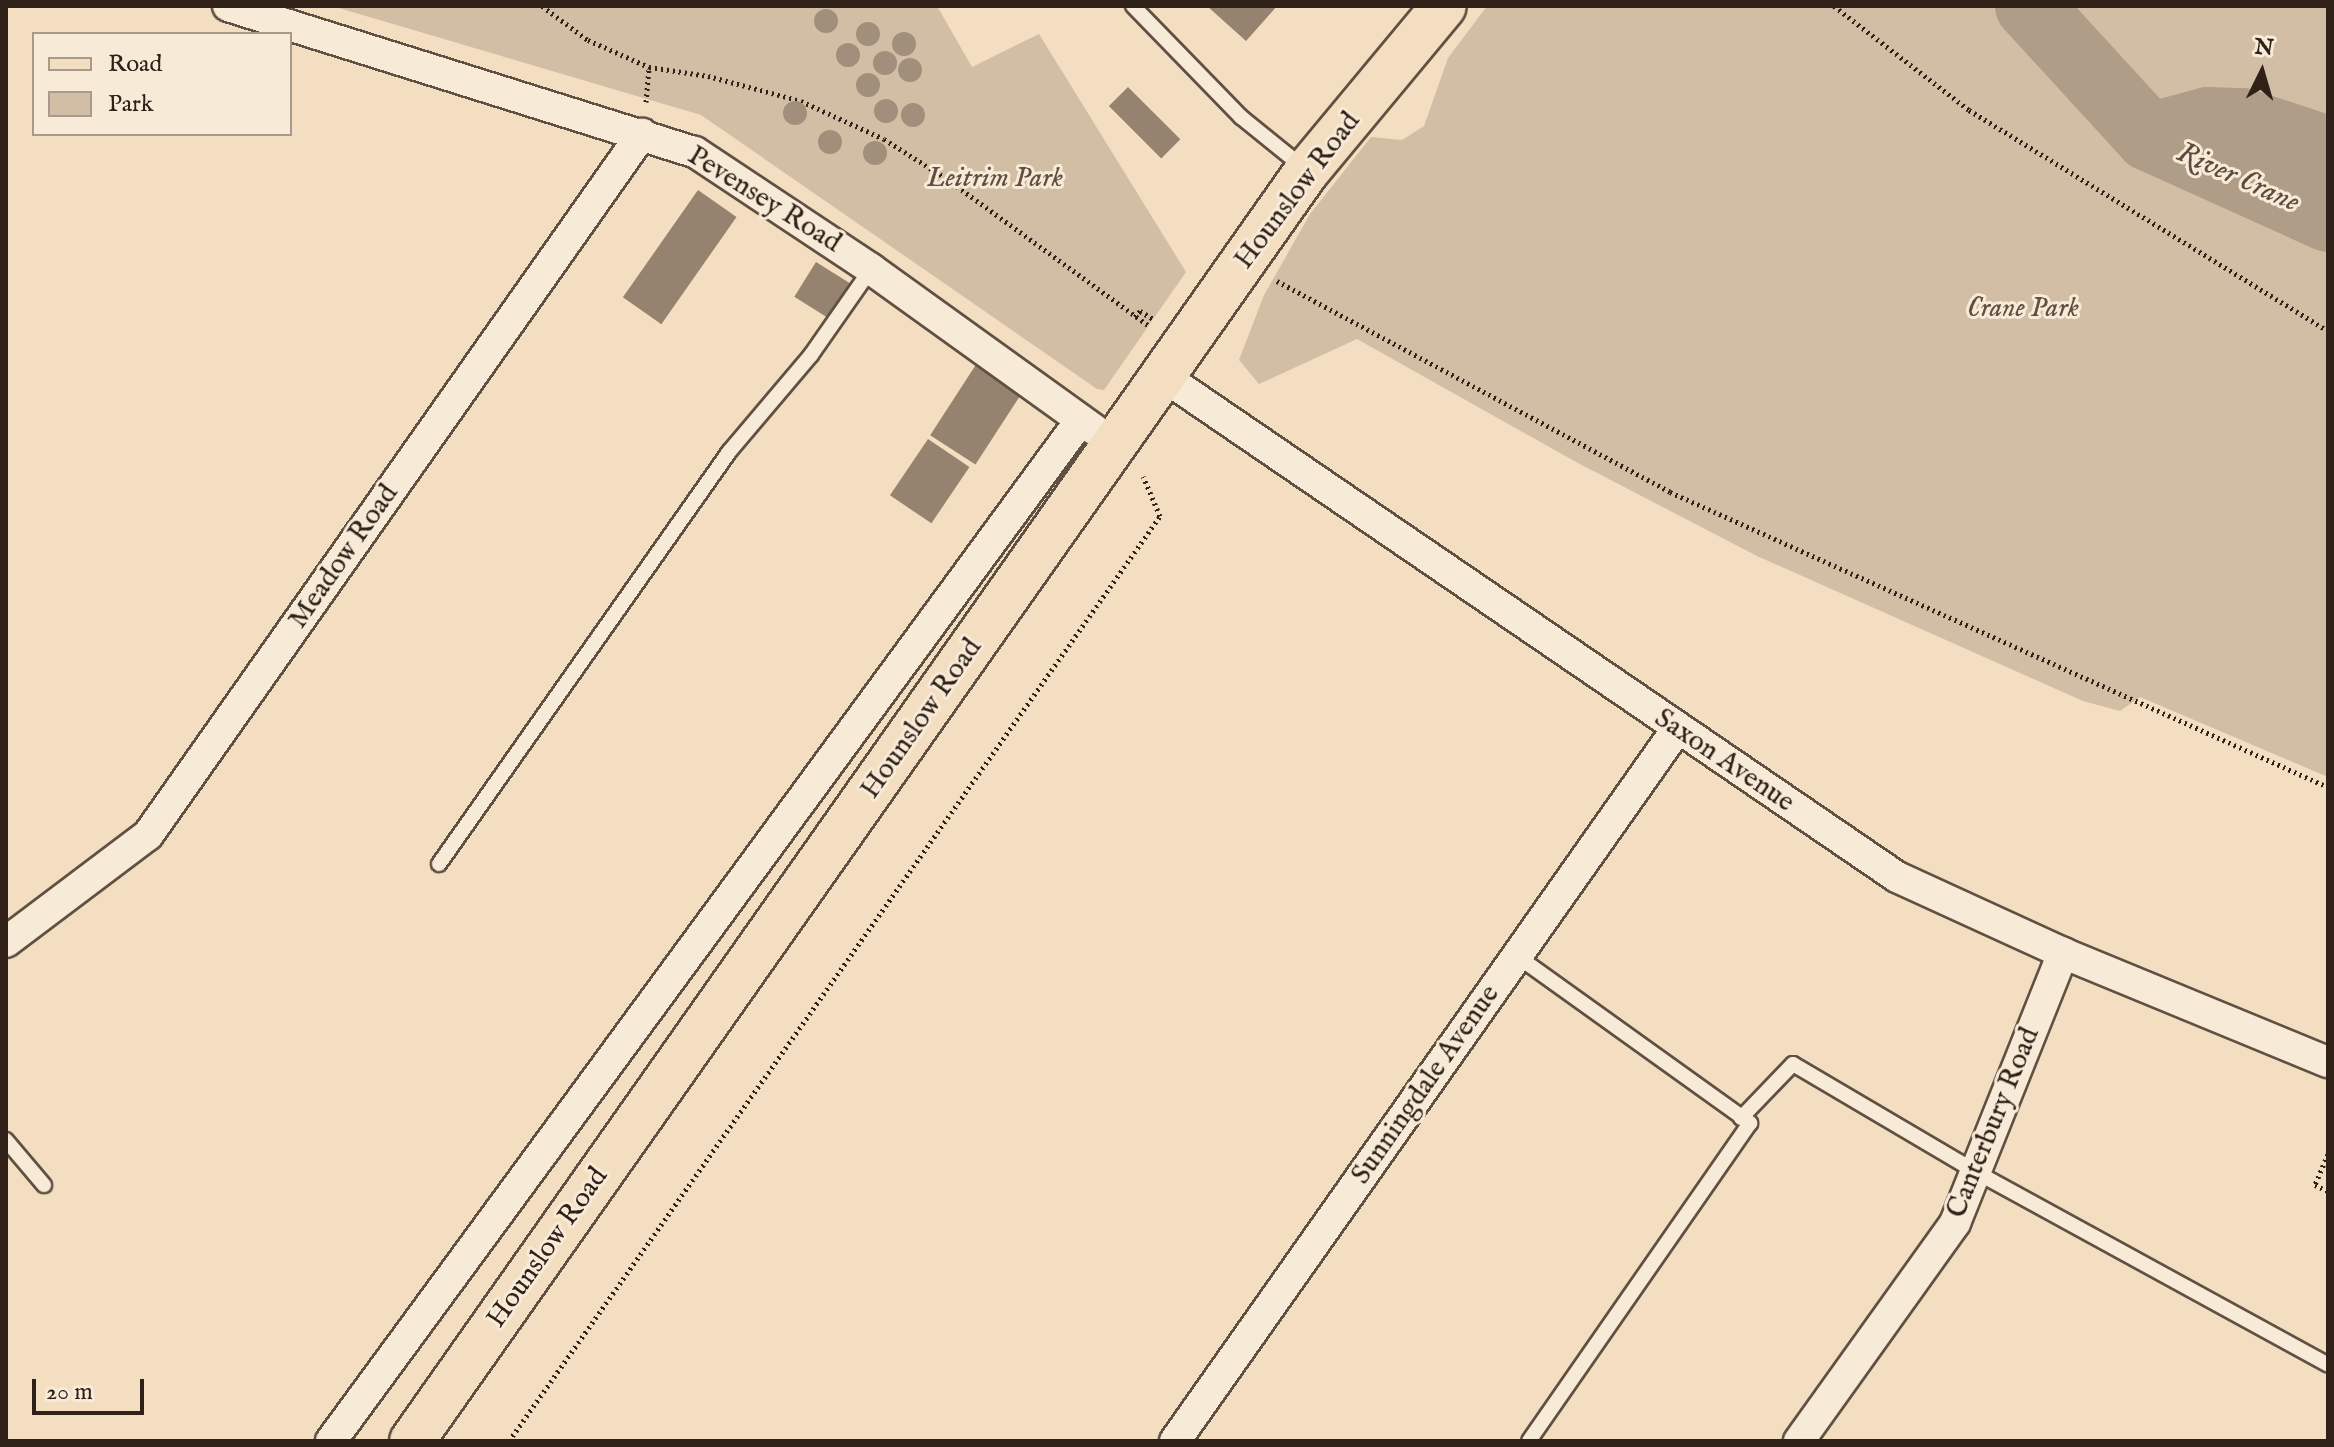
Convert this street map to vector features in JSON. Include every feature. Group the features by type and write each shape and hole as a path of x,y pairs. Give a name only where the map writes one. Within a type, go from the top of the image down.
{"main road":[{"name":"Hounslow Road","path":"412,1441 1117,443 1175,350 1246,260 1307,171 1442,7"}],"street":[{"name":"Pevensey Road","path":"228,6 695,152 871,269 1080,421 1117,443"},
{"name":"Meadow Road","path":"6,942 148,835 642,134"},
{"name":"Saxon Avenue","path":"1175,350 1677,729 1897,877 2063,953 2328,1062"},
{"path":"331,1441 1080,421"},
{"name":"Sunningdale Avenue","path":"1175,1441 1677,729"},
{"name":"Canterbury Road","path":"1799,1441 1955,1223 2063,953"}],"lane":[{"path":"1133,6 1241,117 1307,171"},
{"path":"439,864 729,452 811,355 871,269"},
{"path":"1517,956 1750,1123 1529,1441"},
{"path":"1741,1118 1793,1064 1976,1172 2328,1365"},
{"path":"6,1140 44,1185"}],"path":[{"path":"542,6 588,40 649,67 708,76 801,101 884,139 947,179 1175,350"},
{"path":"1834,6 1969,110 2328,331"},
{"path":"646,103 649,67"},
{"path":"1246,260 1301,296 1670,492 2328,787"},
{"path":"1135,318 1140,311 1153,319"},
{"path":"509,1441 1160,516"},
{"path":"2328,1154 2315,1185 2328,1191"}],"green space":[{"name":"Leitrim Park","path":"332,6 937,6 972,67 1039,34 1186,272 1104,390 1097,389 701,115"},
{"name":"Crane Park","path":"1487,6 2328,6 2328,777 2140,697 2120,711 2083,701 1757,556 1576,462 1357,339 1259,384 1239,360 1264,295 1310,214 1371,137 1402,140 1424,126 1448,58"}],"building":[{"path":"1207,6 1277,6 1246,41"},
{"path":"1128,87 1180,139 1161,158 1109,106"},
{"path":"698,190 737,217 661,324 623,297"},
{"path":"816,262 850,283 828,318 794,297"},
{"path":"977,363 1022,392 975,465 930,435"},
{"path":"928,439 969,467 931,523 890,495"}],"waterway":[{"name":"River Crane","path":"2029,6 2149,137 2328,218"},
{"name":"River Crane","path":"2149,137 2208,121 2243,122 2328,150"}]}
